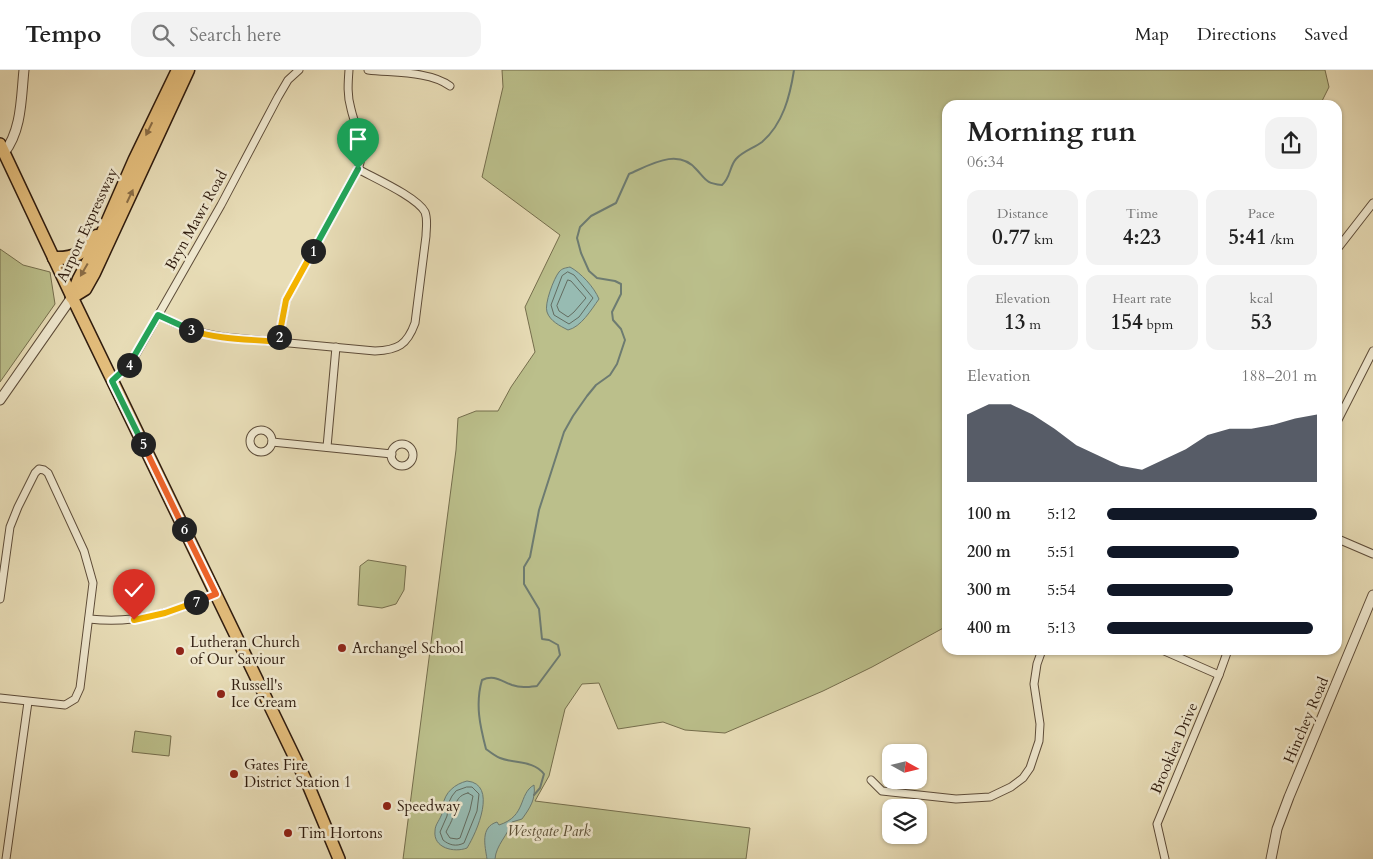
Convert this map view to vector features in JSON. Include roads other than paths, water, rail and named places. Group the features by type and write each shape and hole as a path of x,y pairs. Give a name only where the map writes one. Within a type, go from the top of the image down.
{"highway":[{"name":"Airport Expressway","path":"72,297 79,279 100,239 143,140 178,70"},
{"name":"Airport Expressway","path":"72,297 84,289 94,273 188,70"},
{"path":"54,258 65,259 82,252 91,243 112,211"}],"main road":[{"path":"1,151 309,786 339,859"}],"street":[{"path":"1,151 14,138 19,116 24,70"},
{"name":"Bryn Mawr Road","path":"112,381 131,363 221,205 278,97 288,80 299,70"},
{"path":"278,342 286,300 358,169 363,156 363,144 350,108 349,70"},
{"path":"368,70 427,76 439,79 450,86"},
{"path":"158,315 201,334 336,348 375,350 395,349 405,342 411,334 415,323 426,236 427,222 425,213 412,198 358,169"},
{"path":"1342,243 1373,203"},
{"path":"0,400 72,297"},
{"path":"327,447 336,348"},
{"path":"1342,412 1373,351"},
{"path":"272,442 392,454"},
{"path":"0,599 10,527 35,473 39,470 44,470 48,473 88,561 93,583 80,688 75,699 65,705 0,698"},
{"path":"1342,541 1373,554"},
{"path":"89,619 111,621 142,618 187,606 216,594"},
{"name":"Hinchey Road","path":"1271,859 1277,829 1289,797 1373,595"},
{"path":"871,780 882,790 956,799 990,796 1011,788 1030,768 1038,749 1040,724 1034,684 1040,655"},
{"path":"1173,655 1219,675"},
{"name":"Brooklea Drive","path":"1165,859 1157,824 1226,655"},
{"path":"6,859 28,702"}],"water":[{"path":"570,267 587,281 599,299 581,322 568,330 553,321 548,315 546,308 550,291 557,275 564,268"},
{"path":"467,781 476,784 481,790 483,799 480,821 467,848 456,850 445,848 437,842 435,837 436,827 442,815 444,800 448,792 455,786"},
{"path":"534,785 533,799 528,811 522,819 512,822 495,859 487,859 485,838 488,828 497,822 499,825 508,821 514,816 529,789"}],"waterway":[{"path":"534,795 540,788 544,774 540,770 529,764 500,758 486,749 480,723 479,698 482,680 486,678 497,679 518,687 537,686 560,655 558,645 549,640 542,639 539,609 524,584 524,567 530,557 539,510 564,432 587,396 596,385 610,375 617,364 625,340 621,329 613,320 612,312 621,294 621,284 597,278 589,271 577,238 580,227 591,216 616,203 629,174 664,160 673,159 689,163 707,181 722,185 727,179 736,159 762,142 775,127 788,99 794,70"}],"place":[{"name":"Archangel School","path":"342,648"},
{"name":"Lutheran Church of Our Saviour","path":"180,651"},
{"name":"Russell's Ice Cream","path":"221,694"},
{"name":"Gates Fire District Station 1","path":"234,774"},
{"name":"Speedway","path":"387,806"},
{"name":"Tim Hortons","path":"288,833"}],"park label":[{"name":"Westgate Park","path":"549,831"}]}
